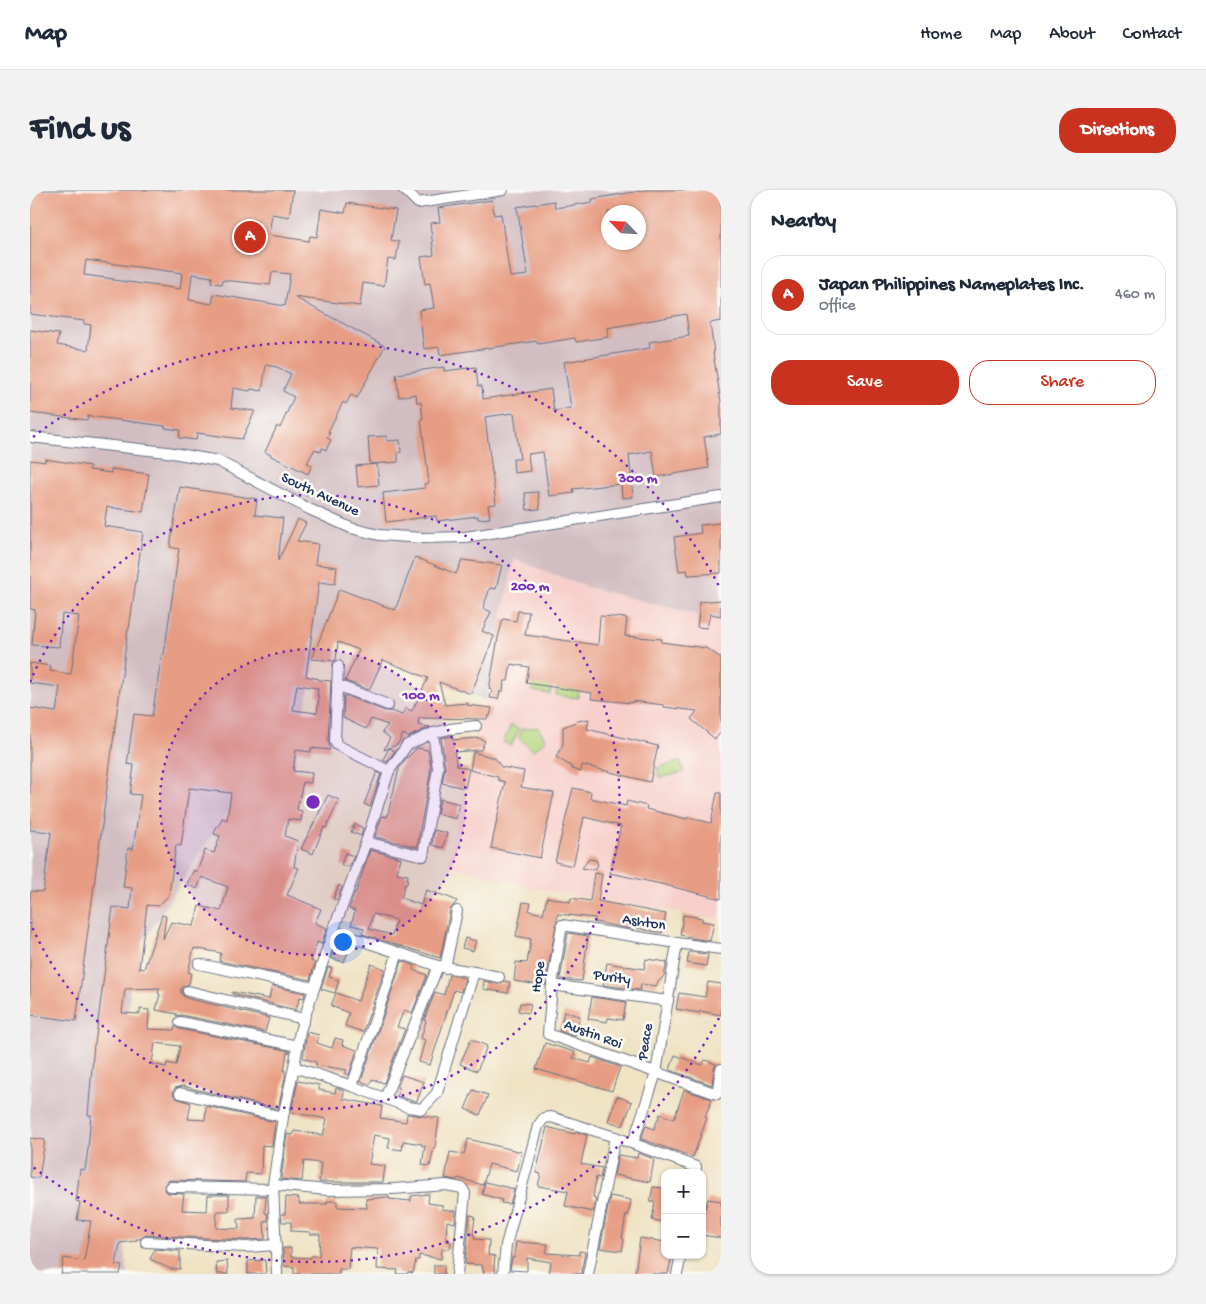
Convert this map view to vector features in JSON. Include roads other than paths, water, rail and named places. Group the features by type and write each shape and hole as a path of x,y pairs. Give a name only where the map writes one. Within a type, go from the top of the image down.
{"street":[{"path":"404,190 418,204 503,190"},
{"name":"South Avenue","path":"30,437 167,452 218,462 308,509 351,528 380,534 423,538 465,537 721,497"},
{"path":"338,666 335,741 337,745 389,771"},
{"path":"337,685 388,705"},
{"path":"277,1274 273,1187 283,1117 304,1019 389,771 407,745 433,733 476,726"},
{"path":"366,842 423,856 438,768 433,733"},
{"path":"386,1098 441,967 457,911"},
{"name":"Ashton","path":"562,925 721,949"},
{"name":"Hope","path":"548,1034 552,985 562,925"},
{"path":"333,931 441,967 500,977"},
{"name":"Peace","path":"633,1143 656,1073 677,943"},
{"path":"352,1086 398,953"},
{"path":"199,964 314,988"},
{"path":"294,1067 408,1107 422,1108 437,1093 474,972"},
{"name":"Purity","path":"552,985 668,1001"},
{"path":"188,991 304,1019"},
{"path":"180,1022 298,1046"},
{"name":"Austin Roi","path":"548,1034 656,1073"},
{"path":"656,1073 717,1094 721,1068"},
{"path":"180,1093 283,1117"},
{"path":"503,1274 506,1245 538,1126 544,1118 551,1117 633,1143 694,1169"},
{"path":"588,1274 615,1137"},
{"path":"171,1187 273,1187 328,1190 393,1189 446,1185 462,1188 466,1192 457,1274"},
{"path":"146,1242 246,1247 276,1245"},
{"path":"677,1274 680,1259"}],"place":[{"name":"Japan Philippines Nameplates Inc.","path":"250,237"}]}
